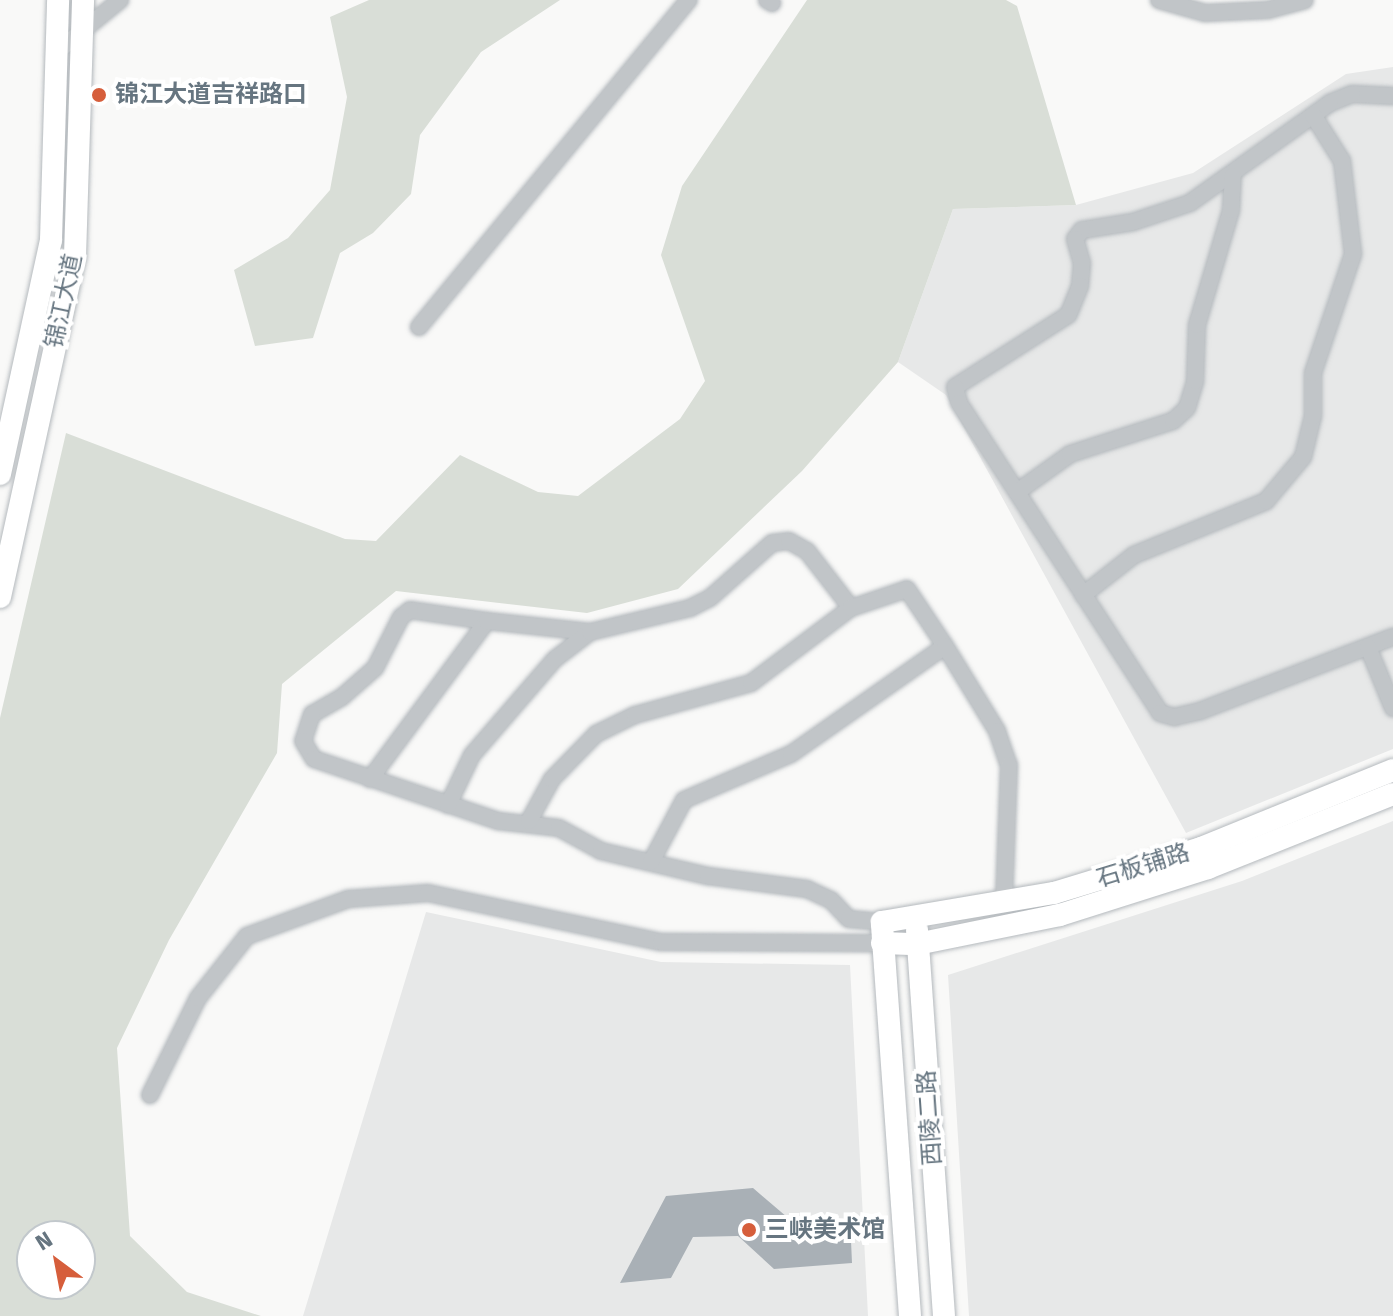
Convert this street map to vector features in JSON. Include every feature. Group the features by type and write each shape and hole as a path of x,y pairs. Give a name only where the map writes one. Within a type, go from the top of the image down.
{"main road":[{"name":"锦江大道","path":"0,474 51,240 59,50 58,0"},
{"name":"锦江大道","path":"0,597 75,256 86,27 83,0"},
{"name":"石板铺路","path":"882,933 917,919 1004,902 1201,848 1393,770"},
{"name":"石板铺路","path":"882,933 917,944 1060,915 1208,868 1393,794"},
{"name":"西陵二路","path":"917,919 944,1316"},
{"name":"西陵二路","path":"882,933 910,1316"}],"street":[{"path":"59,50 120,0"},
{"path":"419,327 689,0"},
{"path":"1159,0 1205,13 1268,10 1305,0"},
{"path":"1393,96 1352,94 1313,115 1233,176 1190,203 1133,222 1082,230 1075,239 1082,263 1080,286 1068,315 955,387 959,403 1160,713 1174,717 1393,637"},
{"path":"1083,595 1134,555 1266,501 1303,457 1322,340 1353,254 1342,161 1313,115"},
{"path":"1017,492 1070,454 1173,421 1187,408 1195,381 1197,325 1231,210 1233,176"},
{"path":"851,608 807,551 789,541 772,543 710,598 690,608 590,632 410,610 401,617 375,668 342,697 312,714 303,741 314,759 498,821 529,821 559,828 601,851 807,889 831,900 849,919 882,933"},
{"path":"529,821 552,779 596,734 635,715 751,683 851,608 907,589 997,731 1009,765 1004,902"},
{"path":"370,779 487,621"},
{"path":"448,805 472,755 555,659 590,632"},
{"path":"651,862 684,800 791,754 945,646"},
{"path":"1368,647 1393,708"},
{"path":"150,1095 198,998 247,936 348,899 428,893 661,942 882,933"}],"shaded area":[{"path":"369,0 560,0 481,52 420,135 411,194 373,233 340,253 313,338 255,346 234,270 288,238 330,190 347,97 330,17"},
{"path":"807,0 1006,0 1017,6 1076,205 953,209 898,362 802,471 678,589 587,613 396,591 282,684 277,753 169,940 117,1048 130,1236 187,1292 261,1316 0,1316 0,718 66,433 345,539 376,541 460,455 538,492 578,496 680,419 705,381 661,255 682,186"},
{"path":"1393,67 1393,749 1186,833 946,395 898,362 953,209 1076,205 1193,173 1346,74"},
{"path":"1393,821 1393,1316 969,1316 948,975 1242,881"},
{"path":"426,912 661,962 850,965 868,1316 303,1316"}],"building":[{"name":"三峡美术馆","path":"753,1188 794,1223 850,1218 852,1263 774,1269 738,1236 693,1237 671,1278 620,1283 666,1196"}],"place":[{"name":"锦江大道吉祥路口","path":"99,95"},
{"name":"三峡美术馆","path":"749,1230"}]}
